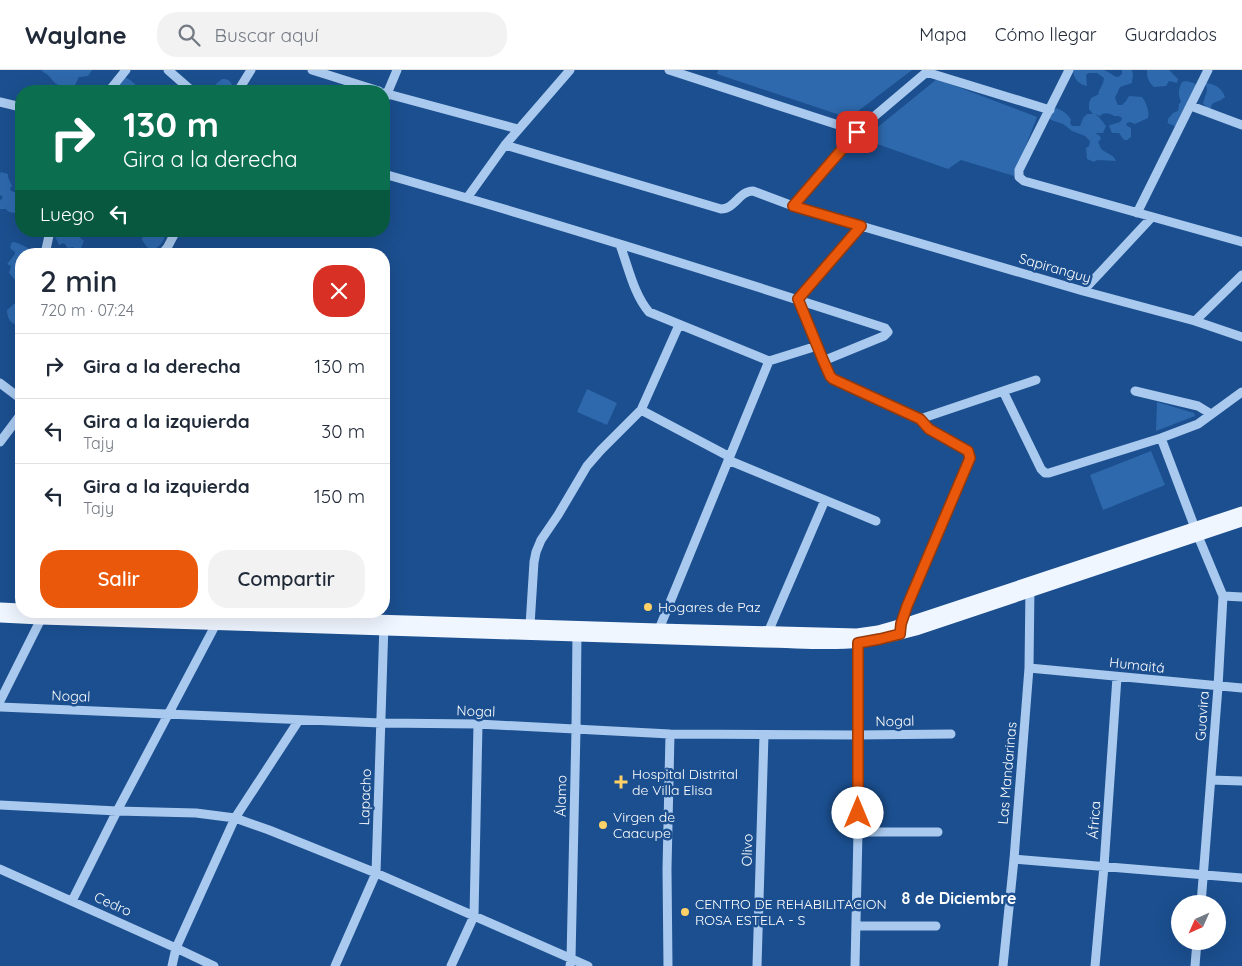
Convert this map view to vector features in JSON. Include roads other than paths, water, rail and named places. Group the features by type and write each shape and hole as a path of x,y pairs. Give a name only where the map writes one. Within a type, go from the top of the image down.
{"main road":[{"path":"1197,532 1242,512"},
{"path":"232,618 657,634 880,639 901,629 916,630 1030,587 1197,532 1242,521"},
{"path":"0,608 15,608"},
{"path":"0,617 15,616"},
{"path":"196,618 216,624 530,625 577,631"}],"street":[{"path":"114,85 126,70"},
{"path":"168,70 185,85"},
{"path":"242,85 251,70"},
{"path":"312,70 355,85"},
{"path":"389,85 397,70"},
{"path":"467,198 505,145 570,70"},
{"path":"668,70 857,132"},
{"path":"1069,70 1019,170 1019,177 1024,181 1242,242"},
{"path":"1137,213 1208,70"},
{"path":"793,206 857,132 928,71 1050,110"},
{"path":"390,97 518,129"},
{"path":"0,102 15,106"},
{"path":"1190,106 1242,125"},
{"name":"Sapiranguy","path":"505,145 721,209 729,208 748,191 753,191 793,206 1195,321 1242,337"},
{"path":"390,176 798,299 885,328 888,332 884,336 823,360"},
{"path":"1083,290 1152,217"},
{"path":"798,299 861,226"},
{"path":"620,245 636,290 643,306 649,312 769,362 817,346"},
{"path":"1195,321 1242,276"},
{"path":"798,299 823,360 833,379 920,419 929,429 968,451 970,458 907,606 901,629"},
{"path":"530,625 534,562 541,540 594,456 641,410 679,325"},
{"path":"657,634 769,362"},
{"path":"920,419 1036,380"},
{"path":"0,383 15,394"},
{"path":"1135,390 1198,406 1211,414"},
{"path":"1003,391 1041,470 1050,474 1198,424 1242,392"},
{"path":"641,410 729,458 876,520"},
{"path":"0,442 15,422"},
{"name":"Guavira","path":"1161,438 1223,596 1218,687 1201,895"},
{"path":"767,636 826,500"},
{"name":"Las Mandarinas","path":"1003,966 1030,668 1030,587"},
{"path":"1223,596 1242,597"},
{"path":"0,701 42,618"},
{"path":"72,901 117,811 216,624"},
{"name":"Lapacho","path":"335,966 376,873 384,625"},
{"name":"Álamo","path":"570,963 577,631"},
{"path":"855,966 858,832 857,638"},
{"name":"Humaitá","path":"1030,668 1242,688"},
{"name":"África","path":"1095,966 1117,677"},
{"name":"Nogal","path":"0,707 381,723 478,724 670,734 951,734"},
{"path":"172,966 176,948 234,818 299,720"},
{"path":"452,966 474,916 478,724"},
{"path":"668,966 667,869 670,734"},
{"name":"Olivo","path":"756,966 764,735"},
{"path":"1211,780 1242,781"},
{"path":"0,805 196,813 234,818 376,873 474,916 570,963 588,966"},
{"path":"858,832 938,832"},
{"path":"1014,859 1242,878"},
{"name":"Cedro","path":"0,869 214,966"},
{"path":"857,926 936,926"},
{"path":"1195,966 1196,950"}],"place":[{"name":"Hogares de Paz","path":"648,607"},
{"name":"Hospital Distrital de Villa Elisa","path":"621,782"},
{"name":"Virgen de Caacupe","path":"603,825"},
{"name":"CENTRO DE REHABILITACION ROSA ESTELA - S","path":"685,912"}],"district":[{"name":"8 de Diciembre","path":"959,898"}]}
